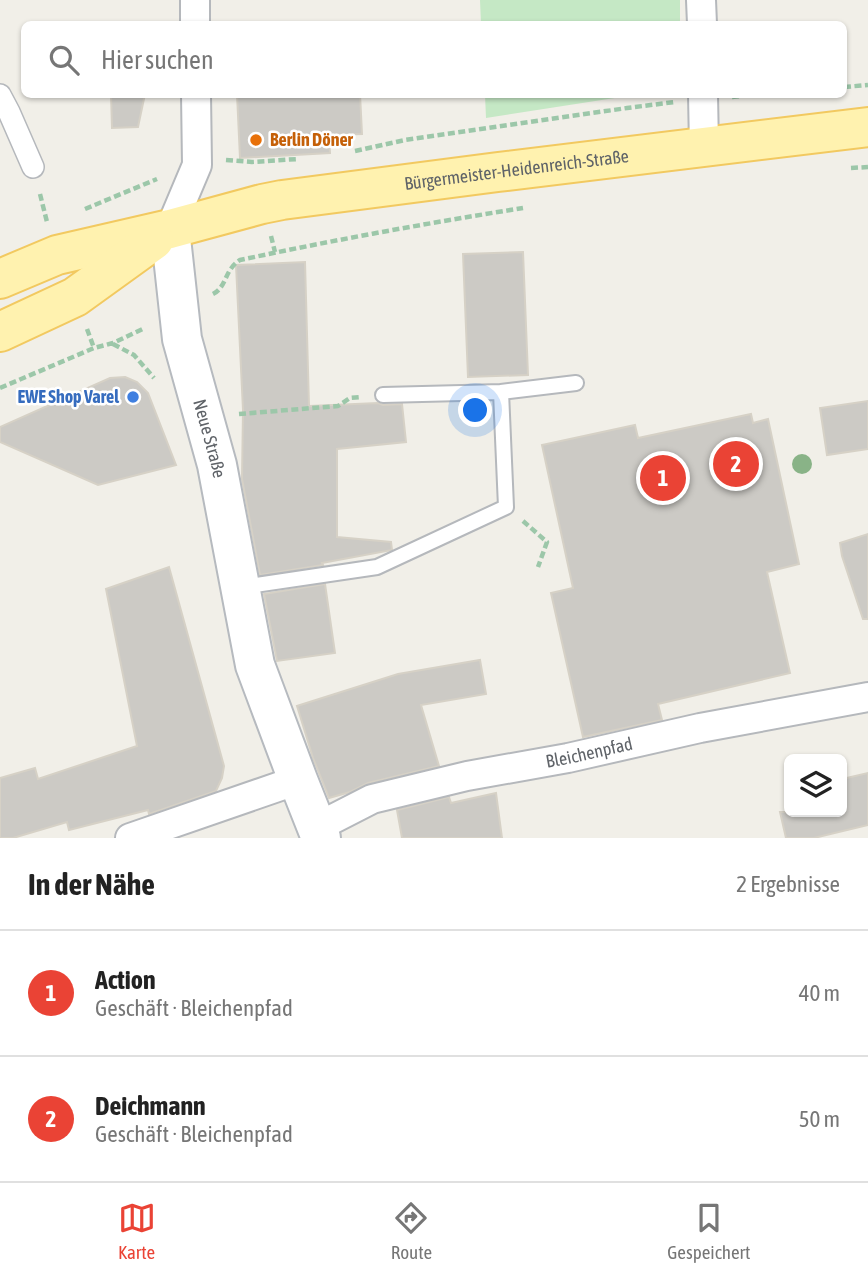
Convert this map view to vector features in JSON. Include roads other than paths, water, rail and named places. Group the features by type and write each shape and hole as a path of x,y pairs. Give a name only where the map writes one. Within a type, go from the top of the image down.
{"main road":[{"name":"Bürgermeister-Heidenreich-Straße","path":"0,279 57,255 282,200 868,127"},
{"name":"Bürgermeister-Heidenreich-Straße","path":"0,332 75,297 170,229"},
{"name":"Neue Straße","path":"170,229 182,339 217,465 255,665 318,832"}],"street":[{"path":"195,0 195,21"},
{"path":"701,0 702,21"},
{"path":"0,95 33,167"},
{"name":"Neue Straße","path":"170,229 197,165 196,98"},
{"path":"703,98 704,147"},
{"name":"Bleichenpfad","path":"318,832 331,820 372,799 453,779 568,758 700,728 868,697"},
{"path":"130,838 298,780"}],"lane":[{"path":"383,395 501,392 576,383"},
{"path":"240,587 377,567 506,507 501,392"}],"place":[{"name":"Berlin Döner","path":"256,140"},
{"name":"EWE Shop Varel","path":"133,397"},
{"name":"Deichmann","path":"736,464"},
{"name":"Action","path":"663,478"}]}
